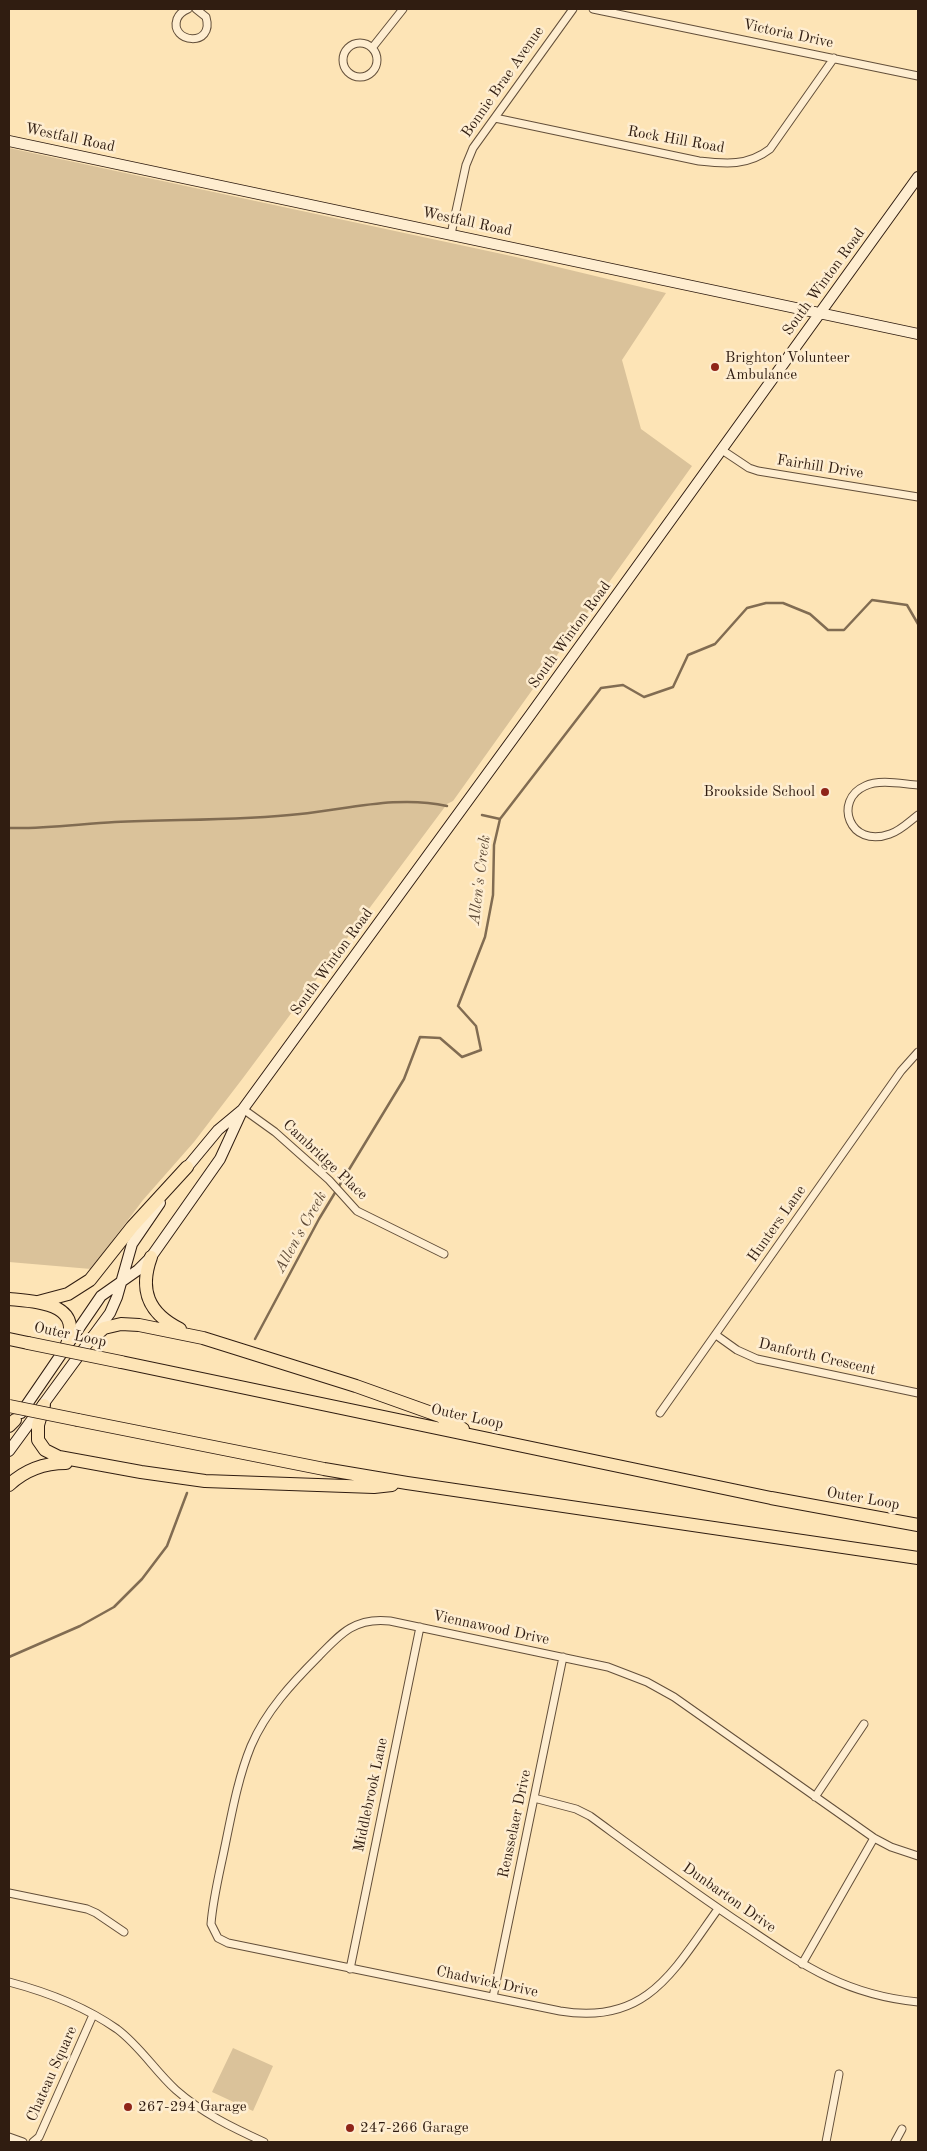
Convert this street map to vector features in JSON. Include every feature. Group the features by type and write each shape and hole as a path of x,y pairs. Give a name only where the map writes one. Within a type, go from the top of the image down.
{"highway":[{"path":"38,1302 68,1294 90,1280 127,1233 187,1167"},
{"path":"151,1257 145,1285 148,1298 153,1309 172,1325 203,1338 368,1390 440,1416 476,1436"},
{"path":"9,1299 54,1306 66,1317 70,1330 66,1347"},
{"path":"89,1341 104,1328 121,1324 139,1325 203,1338"},
{"name":"Outer Loop","path":"9,1339 770,1498 918,1525"},
{"path":"44,1405 37,1433 40,1445 55,1456 168,1476 230,1482 374,1487 407,1483"},
{"path":"9,1406 324,1469 407,1483 918,1558"},
{"path":"9,1485 18,1476 32,1469 52,1463 91,1463"}],"main road":[{"name":"Westfall Road","path":"9,141 918,334"},
{"name":"South Winton Road","path":"11,1425 100,1296 140,1268 151,1257 220,1159 243,1109 918,177"},
{"name":"South Winton Road","path":"9,1451 111,1310 134,1240 187,1167 218,1130 243,1109"}],"street":[{"path":"188,9 180,13 177,28 183,36 192,39 202,36 207,27 206,17 196,9"},
{"path":"372,48 403,9"},
{"name":"Bonnie Brae Avenue","path":"452,234 469,155 573,9"},
{"name":"Victoria Drive","path":"593,9 918,76"},
{"path":"357,43 362,43 372,48 376,52 377,64 371,73 366,76 355,76 346,70 343,59 347,49 357,43"},
{"name":"Rock Hill Road","path":"495,118 699,161 720,164 745,162 762,155 770,149 834,58"},
{"name":"Fairhill Drive","path":"722,450 749,468 758,471 918,498"},
{"path":"918,785 878,783 863,786 852,796 848,812 850,823 858,834 873,838 891,834 918,814"},
{"name":"Hunters Lane","path":"660,1413 901,1071 918,1052"},
{"name":"Cambridge Place","path":"243,1109 275,1132 328,1180 357,1211 444,1254"},
{"name":"Danforth Crescent","path":"716,1335 747,1355 757,1359 918,1392"},
{"name":"Viennawood Drive","path":"213,1932 211,1924 212,1913 236,1796 251,1747 274,1706 297,1678 338,1637 351,1627 362,1622 375,1620 420,1627 608,1667 647,1682 666,1692 874,1838 891,1847 918,1856"},
{"name":"Middlebrook Lane","path":"350,1969 420,1627"},
{"name":"Rensselaer Drive","path":"493,1998 563,1657"},
{"path":"815,1797 864,1724"},
{"name":"Dunbarton Drive","path":"534,1798 576,1808 590,1816 718,1909 802,1964 834,1981 855,1989 883,1997 918,2002"},
{"path":"802,1964 874,1838"},
{"path":"9,1893 87,1909 124,1932"},
{"name":"Chadwick Drive","path":"213,1932 218,1938 228,1943 350,1969 573,2014 599,2014 630,2006 649,1994 665,1980 718,1909"},
{"path":"9,1982 44,1992 93,2014 117,2030 140,2050 174,2088 199,2108 221,2122 264,2142"},
{"name":"Chateau Square","path":"33,2142 39,2137 93,2014"},
{"path":"826,2142 839,2074"},
{"path":"895,2142 902,2129"},
{"path":"9,2137 23,2142"}],"shaded area":[{"path":"9,148 516,257 666,293 622,360 641,429 692,466 453,801 447,804 194,1142 143,1200 91,1269 9,1262"},
{"path":"233,2048 273,2066 253,2111 212,2092"}],"waterway":[{"name":"Allen's Creek","path":"255,1339 319,1219 404,1079 420,1037 440,1038 462,1057 481,1050 476,1026 458,1006 485,937 493,895 494,845 500,819 601,688 623,685 644,697 673,687 688,655 715,644 747,608 766,603 783,603 810,614 828,630 844,630 872,600 907,605 918,624"},
{"path":"9,828 115,822 254,818 392,802 429,803 447,806"},
{"path":"482,815 500,819"},
{"name":"Allen's Creek","path":"9,1657 80,1626 114,1607 142,1579 167,1546 187,1493"}],"place":[{"name":"Brighton Volunteer Ambulance","path":"715,367"},
{"name":"Brookside School","path":"825,792"},
{"name":"267-294 Garage","path":"128,2107"},
{"name":"247-266 Garage","path":"350,2128"}]}
